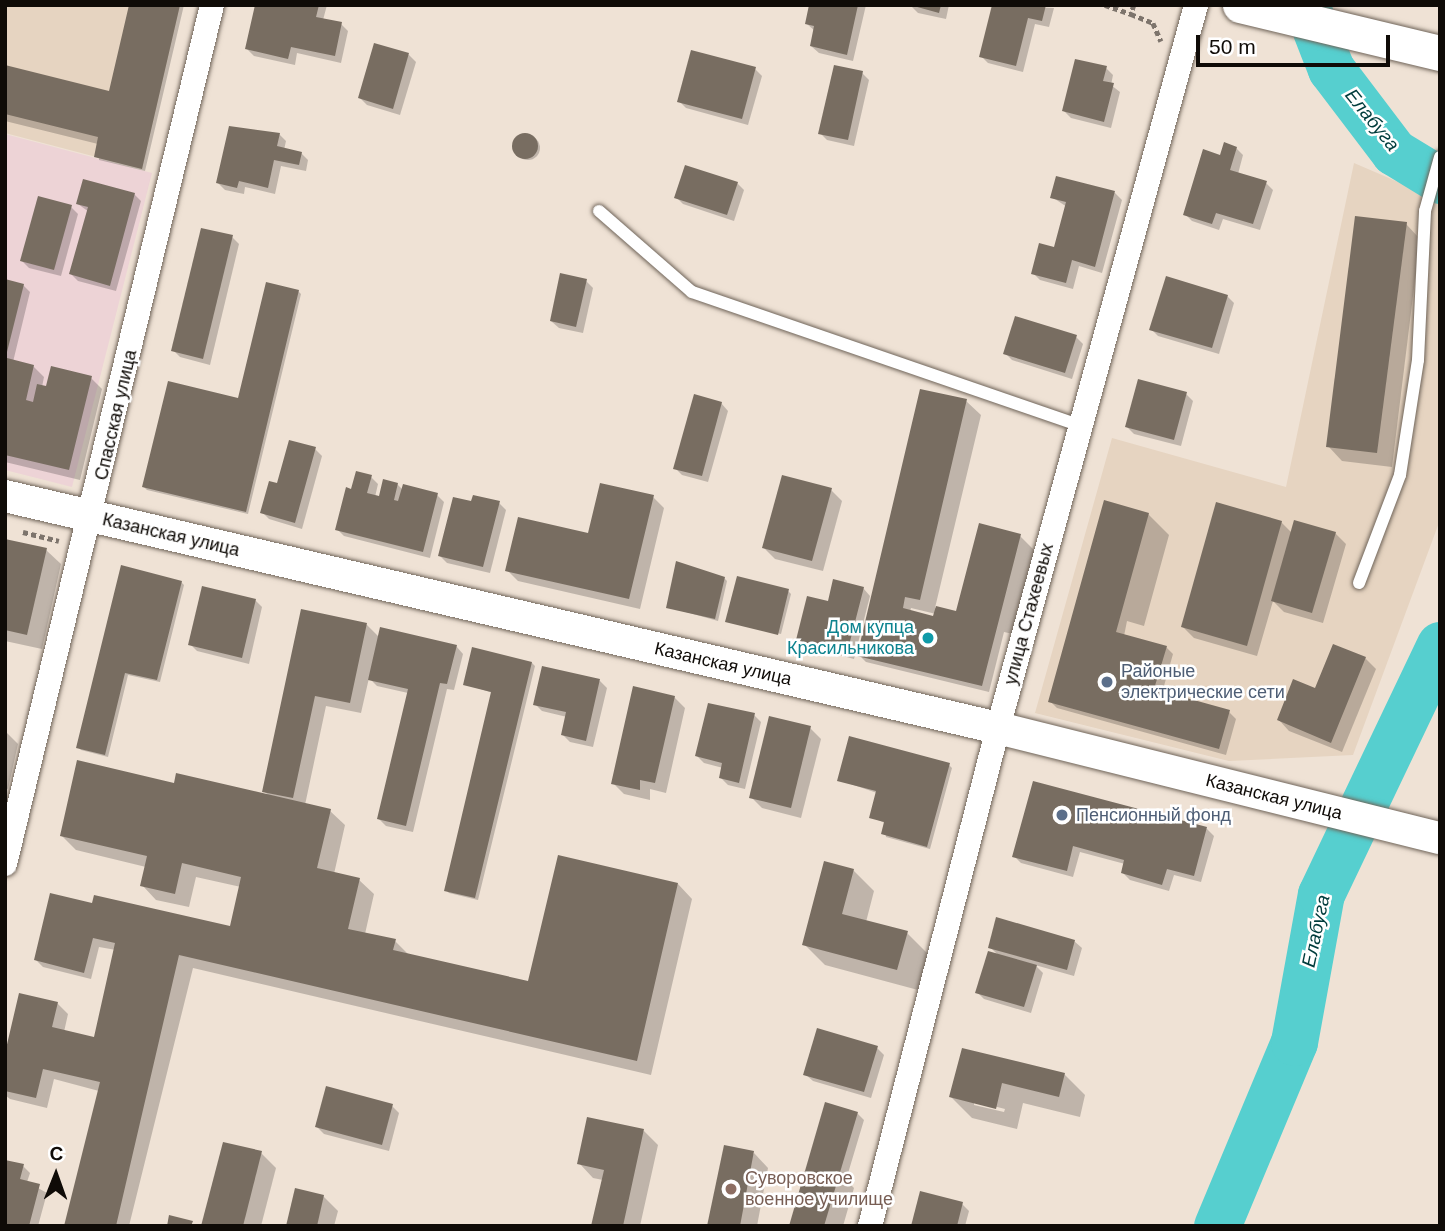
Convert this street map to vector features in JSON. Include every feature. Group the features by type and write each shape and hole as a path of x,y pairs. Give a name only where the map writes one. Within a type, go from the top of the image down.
{"main road":[{"path":"1240,5 1438,52"}],"street":[{"name":"Спасская улица","path":"5,864 92,517 212,5"},
{"name":"улица Стахеевых","path":"870,1226 998,728 1196,5"},
{"name":"Казанская улица","path":"5,496 998,728 1433,837"}],"lane":[{"path":"1359,583 1400,475 1418,360 1425,211 1440,157"},
{"path":"599,211 692,292 1081,426"}],"path":[{"path":"1105,5 1131,14"},
{"path":"18,531 84,547"}],"shaded area":[{"path":"5,5 180,5 142,169 5,133"},
{"path":"5,134 152,173 72,487 5,470"},
{"path":"1354,163 1440,200 1440,520 1353,755 1229,761 1035,713 1112,438 1286,487"}],"building":[{"path":"129,5 180,5 142,169 94,157 98,137 5,114 5,65 109,91"},
{"path":"255,5 319,5 316,17 342,22 335,56 291,47 288,59 245,49"},
{"path":"809,5 858,5 847,55 810,46 814,26 805,24"},
{"path":"910,5 941,5 939,13"},
{"path":"992,5 1046,5 1042,21 1028,18 1016,66 979,57"},
{"path":"374,43 409,53 393,109 358,98"},
{"path":"691,50 756,67 742,119 677,102"},
{"path":"1075,59 1107,66 1103,81 1114,83 1104,122 1062,111"},
{"path":"834,65 863,71 848,140 818,134"},
{"path":"229,126 280,133 277,146 302,152 299,165 274,160 268,188 239,181 237,188 216,183"},
{"path":"525,133 534,137 538,146 534,155 525,159 516,155 512,146 516,137"},
{"path":"1224,142 1237,147 1230,170 1267,181 1253,224 1216,213 1212,224 1183,215 1203,149 1220,155"},
{"path":"685,165 738,182 727,215 674,198"},
{"path":"1056,176 1115,191 1095,267 1072,260 1066,283 1031,274 1039,243 1054,247 1066,202 1050,198"},
{"path":"83,179 135,193 110,286 69,274 88,207 76,204"},
{"path":"38,196 72,205 54,270 20,261"},
{"path":"1355,216 1407,222 1377,453 1326,447"},
{"path":"201,228 233,235 203,359 171,351"},
{"path":"560,273 587,279 576,327 550,321"},
{"path":"1166,276 1228,295 1212,348 1149,330"},
{"path":"5,279 24,284 6,356 5,356"},
{"path":"266,282 299,290 246,512 142,487 168,381 238,398"},
{"path":"1015,316 1077,335 1065,373 1003,354"},
{"path":"7,358 34,365 26,400 33,402 37,384 46,386 51,366 92,376 69,470 5,455"},
{"path":"1138,379 1187,392 1174,440 1125,427"},
{"path":"920,389 967,399 920,600 905,597 903,608 933,616 936,606 956,611 979,523 1021,534 982,686 857,656"},
{"path":"694,394 722,402 702,476 673,469"},
{"path":"289,440 316,447 295,523 260,513 269,481 277,483"},
{"path":"356,471 372,475 367,493 379,496 383,479 398,483 394,500 398,501 403,484 438,493 423,552 335,530 346,487 351,489"},
{"path":"782,475 832,488 812,561 762,548"},
{"path":"600,483 654,495 629,599 505,571 518,517 588,533"},
{"path":"473,495 500,501 483,567 438,556 453,497 471,501"},
{"path":"1104,500 1149,513 1116,632 1167,646 1154,689 1230,710 1219,749 1048,702"},
{"path":"1216,502 1282,521 1247,646 1181,627"},
{"path":"1294,520 1336,532 1312,613 1271,601"},
{"path":"5,539 47,548 27,635 5,630"},
{"path":"676,561 725,577 715,619 666,608"},
{"path":"121,565 182,581 157,680 125,673 105,755 76,748"},
{"path":"737,576 789,589 778,635 725,622"},
{"path":"833,579 864,587 847,653 796,640 807,596 828,601"},
{"path":"202,586 256,599 242,658 188,645"},
{"path":"301,609 367,623 350,703 315,696 293,798 262,792"},
{"path":"380,627 457,645 447,684 440,683 406,826 377,819 408,689 368,680"},
{"path":"1333,644 1366,657 1331,743 1277,720 1293,679 1315,688"},
{"path":"472,647 532,662 475,898 444,891 491,692 463,685"},
{"path":"542,666 600,679 586,741 561,735 566,712 533,705"},
{"path":"633,686 675,696 655,783 640,780 640,790 611,784"},
{"path":"708,703 755,713 739,783 719,778 722,763 695,756"},
{"path":"769,716 811,726 791,808 749,798"},
{"path":"849,736 950,763 927,847 881,834 884,822 869,818 876,791 837,781"},
{"path":"77,760 174,783 176,773 331,809 317,868 360,878 348,929 396,939 393,950 528,981 558,855 678,883 637,1061 179,955 116,1226 64,1226 100,1082 43,1069 36,1098 5,1091 5,1053 19,993 58,1002 52,1027 94,1037 115,943 93,938 84,973 34,960 50,893 92,903 94,895 230,926 241,877 182,863 175,894 140,886 147,856 60,836"},
{"path":"1033,781 1207,827 1194,876 1167,869 1162,885 1121,873 1124,860 1073,846 1067,871 1012,857"},
{"path":"824,861 854,869 842,914 908,931 897,970 802,945"},
{"path":"996,917 1075,940 1067,970 988,948"},
{"path":"988,951 1037,965 1024,1007 975,993"},
{"path":"817,1028 878,1046 864,1092 803,1075"},
{"path":"962,1048 1065,1073 1059,1097 1002,1083 996,1109 949,1097"},
{"path":"326,1086 393,1104 382,1145 315,1127"},
{"path":"825,1102 858,1112 824,1226 789,1226"},
{"path":"587,1117 644,1129 623,1226 591,1226 604,1170 577,1164"},
{"path":"223,1142 262,1151 243,1226 201,1226"},
{"name":"Суворовское военное училище","path":"724,1145 754,1151 740,1226 707,1226"},
{"path":"5,1160 24,1164 20,1179 40,1184 29,1226 5,1226"},
{"path":"295,1188 324,1195 317,1226 286,1226"},
{"path":"920,1191 963,1202 957,1226 911,1226"},
{"path":"169,1215 193,1221 191,1226 167,1226"}],"waterway":[{"name":"Елабуга","path":"1306,5 1331,69 1394,152 1440,180"},
{"name":"Елабуга","path":"1217,1226 1294,1042 1321,894 1440,645"}],"place":[{"name":"Дом купца Красильникова","path":"928,638"},
{"name":"Районые электрические сети","path":"1107,682"},
{"name":"Пенсионный фонд","path":"1062,815"},
{"name":"Суворовское военное училище","path":"731,1189"}]}
